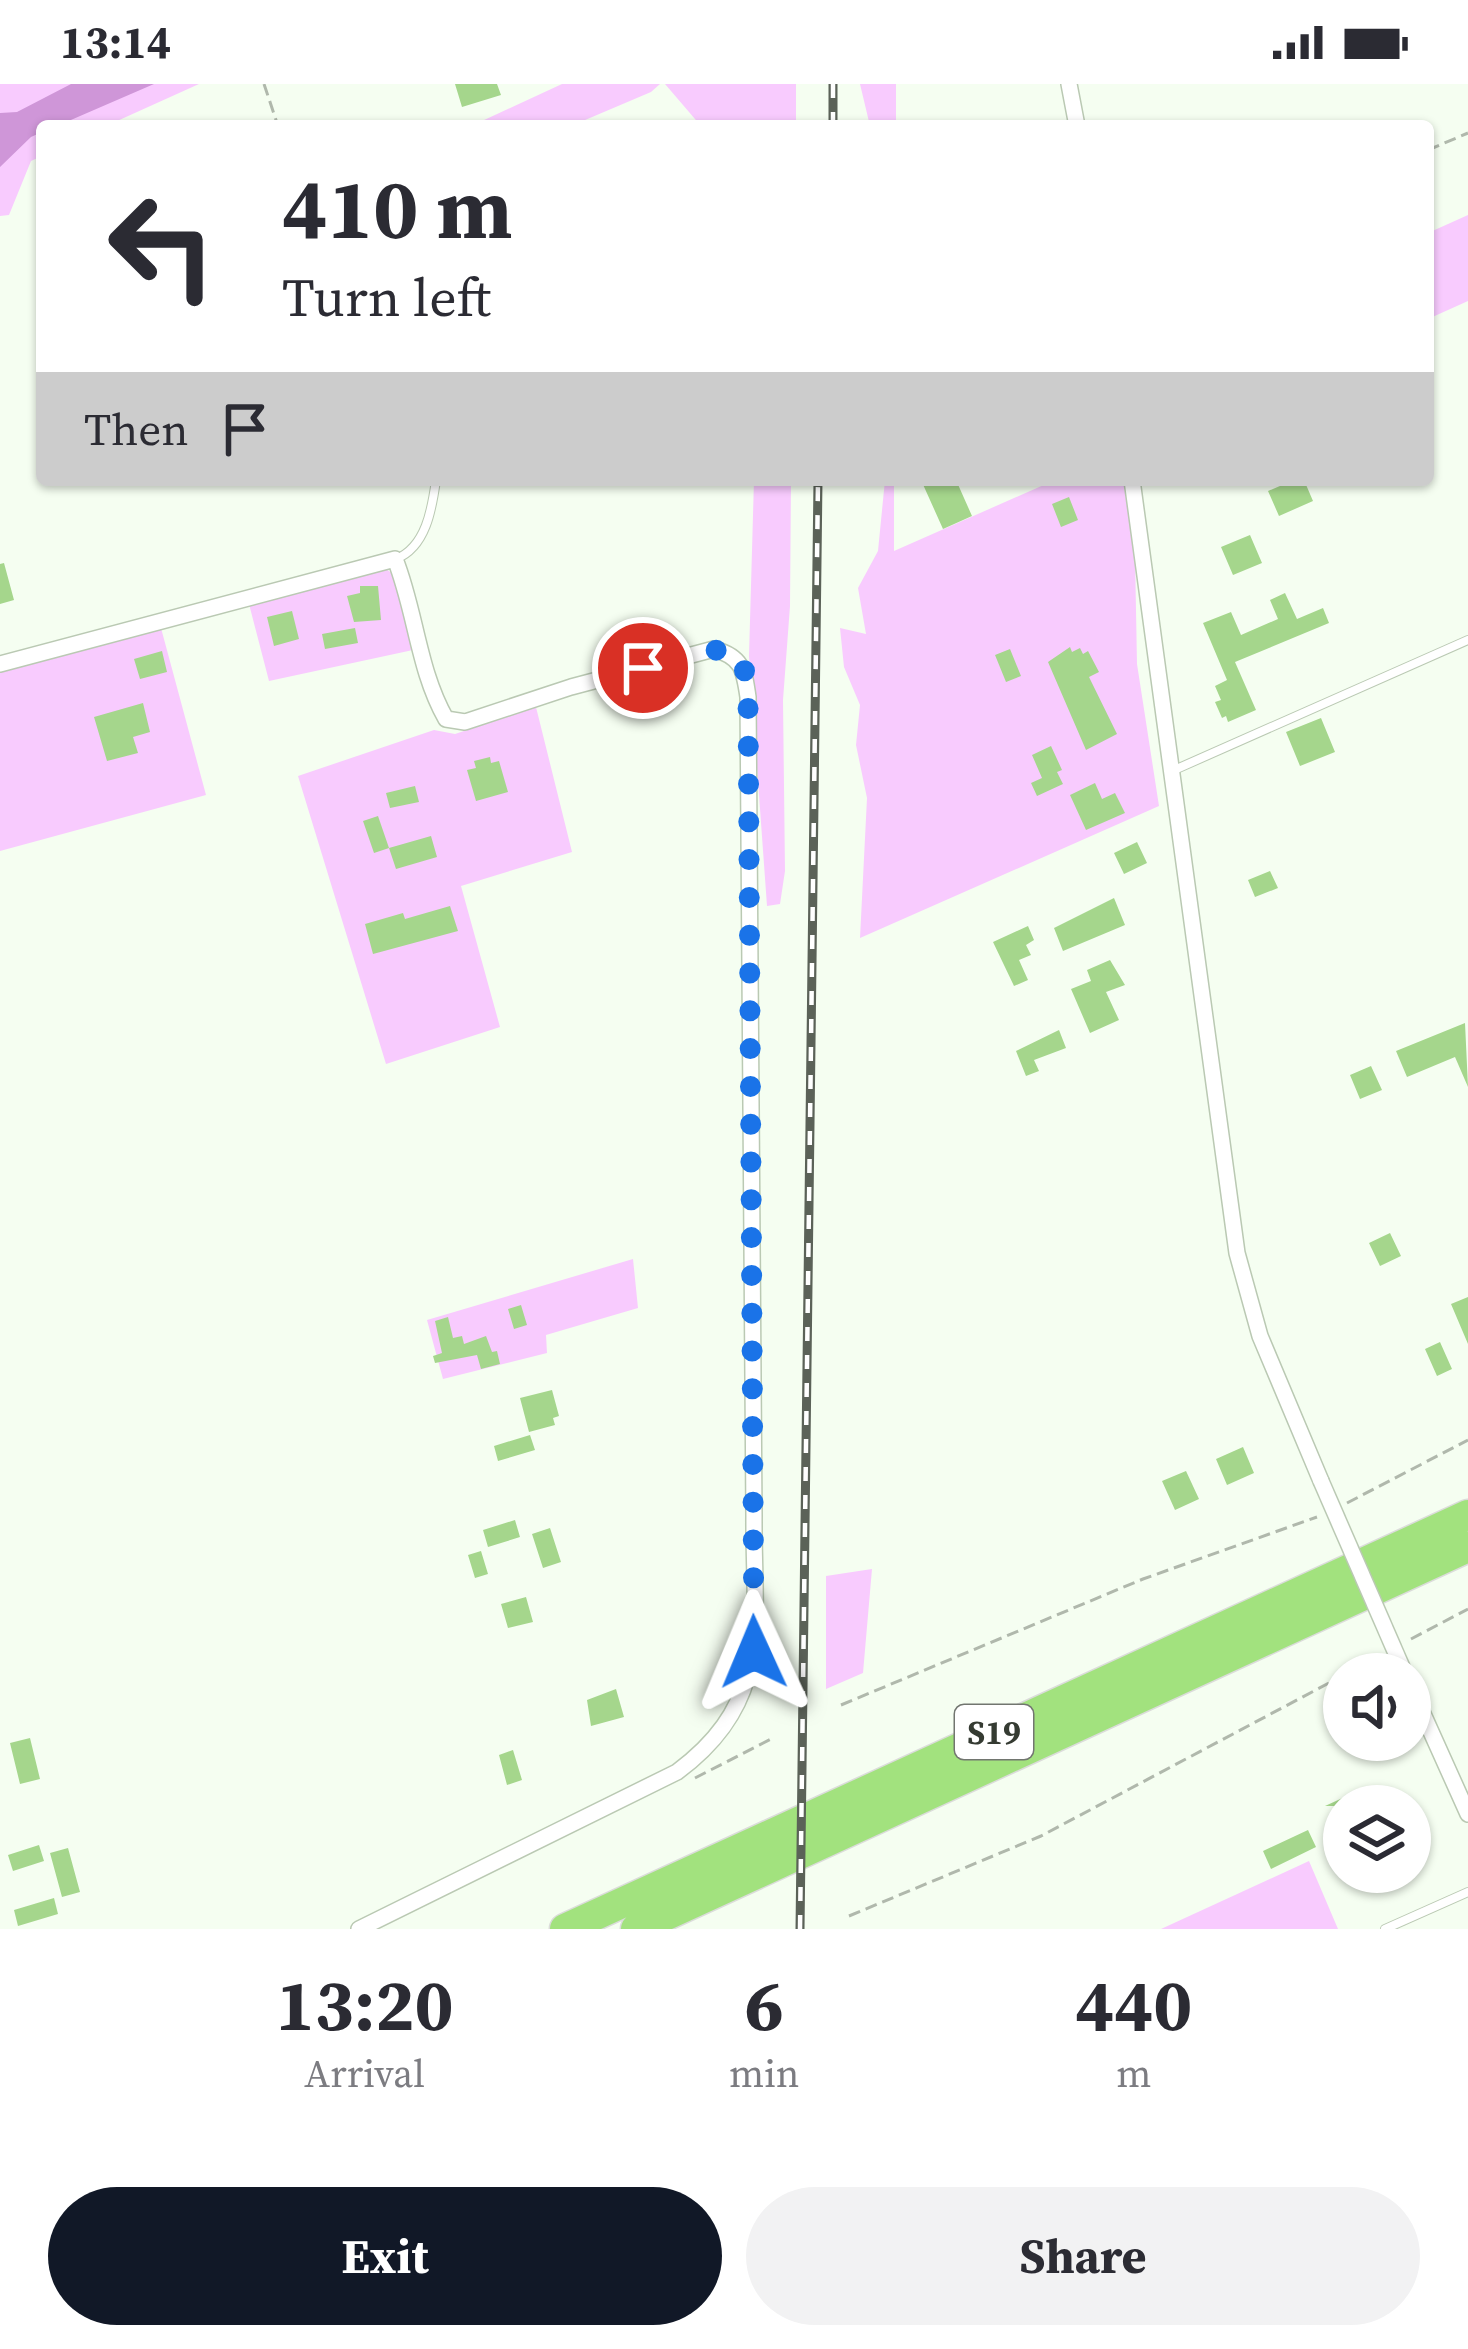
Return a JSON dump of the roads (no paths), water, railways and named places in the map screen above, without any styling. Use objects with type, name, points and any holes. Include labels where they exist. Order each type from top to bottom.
[{"type":"highway","name":"S19","points":[[565,1929],[1468,1514]]},
{"type":"highway","name":"S19","points":[[636,1929],[1468,1547]]},
{"type":"highway","points":[[1373,1591],[1468,1562]]},
{"type":"street","points":[[1069,84],[1075,120]]},
{"type":"street","points":[[1133,486],[1219,1139],[1242,1276],[1266,1353],[1396,1653]]},
{"type":"street","points":[[0,664],[395,559],[434,698],[446,719],[465,722],[713,649],[734,655],[744,668],[754,1652],[740,1703],[711,1747],[677,1772],[358,1929]]},
{"type":"street","points":[[1431,1731],[1468,1814]]},
{"type":"lane","points":[[395,559],[408,554],[418,540],[432,511],[435,486]]},
{"type":"lane","points":[[1171,772],[1468,640]]},
{"type":"lane","points":[[1385,1929],[1468,1892]]},
{"type":"railway","points":[[833,84],[833,120]]},
{"type":"railway","points":[[800,1929],[818,486]]}]
